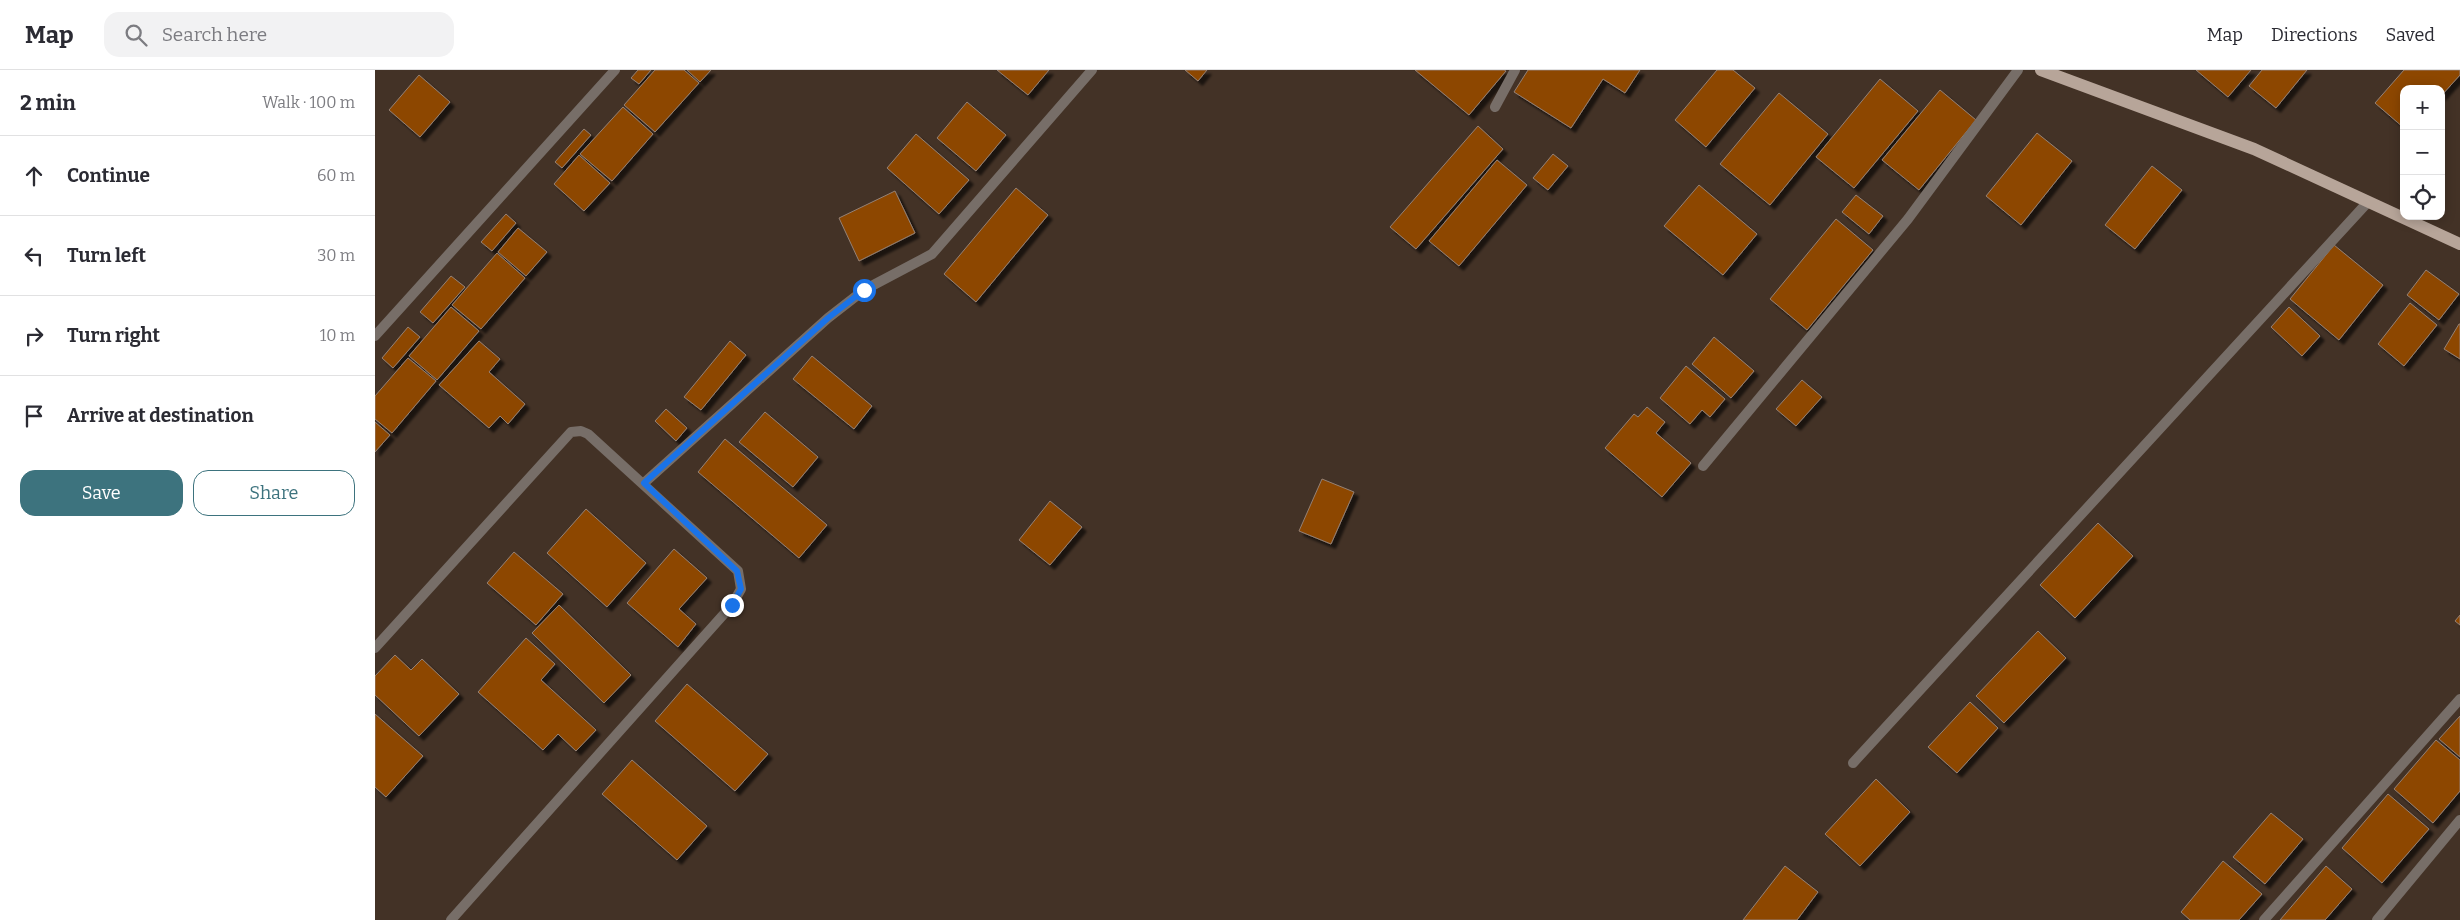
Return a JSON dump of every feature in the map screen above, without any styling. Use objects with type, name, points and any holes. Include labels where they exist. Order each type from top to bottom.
[{"type":"main road","points":[[2041,70],[2254,149],[2460,244]]},
{"type":"street","points":[[375,336],[615,70]]},
{"type":"street","points":[[644,483],[828,318],[864,290],[932,254],[1091,70]]},
{"type":"street","points":[[1495,107],[1515,70]]},
{"type":"street","points":[[1703,466],[1908,219],[2018,70]]},
{"type":"street","points":[[1853,763],[2367,202]]},
{"type":"street","points":[[375,648],[571,432],[581,431],[588,434],[644,483],[737,571],[741,589],[732,605],[451,920]]},
{"type":"street","points":[[2264,920],[2460,699]]},
{"type":"street","points":[[2377,920],[2460,820]]},
{"type":"building","points":[[638,70],[651,70],[639,84],[631,78]]},
{"type":"building","points":[[655,70],[684,70],[699,83],[655,132],[624,105]]},
{"type":"building","points":[[687,70],[711,70],[700,82]]},
{"type":"building","points":[[997,70],[1049,70],[1028,95]]},
{"type":"building","points":[[1185,70],[1207,70],[1198,81]]},
{"type":"building","points":[[1415,70],[1504,70],[1506,71],[1469,115]]},
{"type":"building","points":[[1528,70],[1640,70],[1625,93],[1603,79],[1571,128],[1514,92]]},
{"type":"building","points":[[1717,70],[1733,70],[1755,88],[1706,147],[1675,120]]},
{"type":"building","points":[[2196,70],[2251,70],[2228,97]]},
{"type":"building","points":[[2262,70],[2307,70],[2276,108],[2249,86]]},
{"type":"building","points":[[2404,70],[2460,70],[2460,75],[2445,92],[2445,85],[2400,85],[2400,125],[2375,103]]},
{"type":"building","points":[[419,75],[450,102],[420,137],[389,110]]},
{"type":"building","points":[[1880,79],[1918,111],[1854,188],[1816,157]]},
{"type":"building","points":[[1940,90],[1976,120],[1919,190],[1882,160]]},
{"type":"building","points":[[1779,93],[1828,134],[1770,205],[1720,164]]},
{"type":"building","points":[[967,102],[1006,135],[976,171],[937,138]]},
{"type":"building","points":[[623,107],[653,134],[612,181],[580,154]]},
{"type":"building","points":[[1478,126],[1503,149],[1416,249],[1390,227]]},
{"type":"building","points":[[584,129],[591,135],[562,168],[555,162]]},
{"type":"building","points":[[2037,133],[2072,161],[2021,225],[1986,196]]},
{"type":"building","points":[[916,134],[969,180],[939,214],[887,168]]},
{"type":"building","points":[[1553,154],[1568,166],[1548,190],[1533,178]]},
{"type":"building","points":[[579,155],[610,183],[584,211],[554,184]]},
{"type":"building","points":[[1497,160],[1527,185],[1459,266],[1429,241]]},
{"type":"building","points":[[2152,166],[2182,190],[2135,249],[2105,225]]},
{"type":"building","points":[[1699,185],[1757,234],[1723,275],[1664,226]]},
{"type":"building","points":[[1016,188],[1048,215],[976,302],[944,274]]},
{"type":"building","points":[[895,191],[915,233],[859,261],[839,218]]},
{"type":"building","points":[[1856,195],[1883,216],[1869,234],[1842,212]]},
{"type":"building","points":[[506,214],[516,223],[492,251],[481,242]]},
{"type":"building","points":[[1836,219],[1873,250],[1807,330],[1770,299]]},
{"type":"building","points":[[518,228],[547,252],[526,276],[498,252]]},
{"type":"building","points":[[2334,245],[2383,285],[2339,340],[2290,299]]},
{"type":"building","points":[[497,253],[525,278],[481,329],[452,305]]},
{"type":"building","points":[[2426,270],[2459,294],[2439,320],[2407,295]]},
{"type":"building","points":[[451,276],[465,287],[433,323],[420,312]]},
{"type":"building","points":[[2410,303],[2437,325],[2404,366],[2378,344]]},
{"type":"building","points":[[451,307],[479,331],[437,380],[409,356]]},
{"type":"building","points":[[2289,307],[2320,336],[2302,356],[2271,327]]},
{"type":"building","points":[[2460,324],[2460,359],[2444,349]]},
{"type":"building","points":[[408,327],[420,337],[393,368],[382,358]]},
{"type":"building","points":[[1714,337],[1754,371],[1731,398],[1692,364]]},
{"type":"building","points":[[479,341],[500,359],[489,372],[525,404],[508,424],[500,416],[489,428],[439,385]]},
{"type":"building","points":[[730,341],[746,355],[701,410],[684,397]]},
{"type":"building","points":[[812,356],[872,406],[854,429],[793,379]]},
{"type":"building","points":[[408,358],[436,381],[392,433],[375,419],[375,396]]},
{"type":"building","points":[[1686,366],[1725,399],[1710,417],[1702,410],[1690,424],[1660,398]]},
{"type":"building","points":[[1802,380],[1822,397],[1796,426],[1776,409]]},
{"type":"building","points":[[1647,407],[1665,422],[1656,433],[1691,463],[1662,497],[1605,448],[1634,414],[1638,417]]},
{"type":"building","points":[[666,409],[687,428],[676,441],[655,421]]},
{"type":"building","points":[[765,412],[818,457],[793,487],[739,442]]},
{"type":"building","points":[[375,422],[390,435],[375,452]]},
{"type":"building","points":[[725,439],[827,525],[799,558],[698,472]]},
{"type":"building","points":[[1322,479],[1354,492],[1331,544],[1299,531]]},
{"type":"building","points":[[1050,501],[1082,527],[1050,565],[1019,540]]},
{"type":"building","points":[[586,509],[646,563],[607,607],[547,553]]},
{"type":"building","points":[[2098,523],[2133,556],[2075,618],[2040,585]]},
{"type":"building","points":[[674,549],[707,578],[679,609],[696,624],[678,647],[627,603]]},
{"type":"building","points":[[514,552],[563,594],[536,625],[487,583]]},
{"type":"building","points":[[559,605],[631,675],[604,703],[532,633]]},
{"type":"building","points":[[2460,615],[2460,625],[2455,621]]},
{"type":"building","points":[[2038,631],[2066,658],[2004,723],[1976,696]]},
{"type":"building","points":[[526,638],[555,664],[541,680],[596,730],[576,751],[558,734],[543,750],[478,692]]},
{"type":"building","points":[[395,655],[411,670],[422,659],[459,694],[419,736],[375,695],[375,676]]},
{"type":"building","points":[[687,684],[768,754],[735,791],[655,721]]},
{"type":"building","points":[[1970,702],[1998,728],[1957,773],[1928,747]]},
{"type":"building","points":[[375,714],[423,756],[386,797],[375,787]]},
{"type":"building","points":[[2460,716],[2460,757],[2439,739]]},
{"type":"building","points":[[2436,740],[2460,760],[2460,791],[2433,823],[2394,789]]},
{"type":"building","points":[[632,760],[707,826],[677,860],[602,794]]},
{"type":"building","points":[[1876,779],[1910,812],[1860,866],[1825,834]]},
{"type":"building","points":[[2388,794],[2429,829],[2382,883],[2342,848]]},
{"type":"building","points":[[2271,813],[2303,839],[2265,884],[2233,857]]},
{"type":"building","points":[[2223,861],[2262,894],[2239,920],[2190,920],[2181,912]]},
{"type":"building","points":[[1785,866],[1818,892],[1797,920],[1743,920]]},
{"type":"building","points":[[2326,866],[2352,889],[2325,920],[2280,920]]},
{"type":"route","points":[[732,605],[741,589],[737,571],[644,483],[828,318],[864,290]]}]
